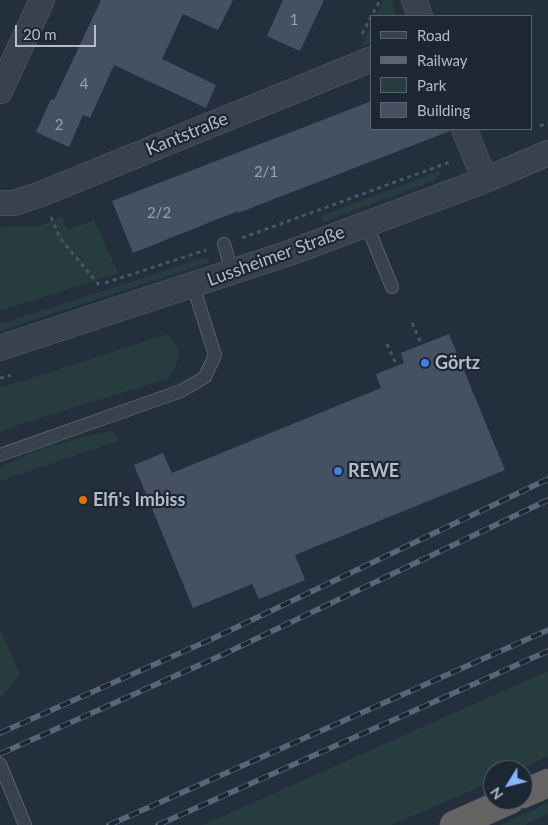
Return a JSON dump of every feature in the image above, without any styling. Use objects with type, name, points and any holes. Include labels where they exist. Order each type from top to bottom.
[{"type":"highway","points":[[533,790],[548,783]]},
{"type":"highway","points":[[454,825],[488,810]]},
{"type":"street","points":[[0,92],[42,0]]},
{"type":"street","points":[[414,0],[420,15]]},
{"type":"street","name":"Kantstraße","points":[[0,203],[14,203],[41,194],[370,60]]},
{"type":"street","points":[[464,130],[485,180]]},
{"type":"street","name":"Lussheimer Straße","points":[[0,348],[289,253],[485,180],[548,152]]},
{"type":"lane","points":[[366,223],[392,287]]},
{"type":"lane","points":[[224,244],[232,272]]},
{"type":"lane","points":[[0,455],[181,392],[205,377],[215,355],[193,286]]},
{"type":"lane","points":[[0,764],[25,825]]},
{"type":"path","points":[[41,194],[60,238],[99,285]]},
{"type":"path","points":[[412,323],[422,345]]},
{"type":"path","points":[[388,344],[397,366]]},
{"type":"green space","points":[[383,0],[392,0],[396,15],[376,15]]},
{"type":"green space","points":[[370,28],[370,44],[361,47]]},
{"type":"green space","points":[[444,169],[434,181],[324,222],[321,216]]},
{"type":"green space","points":[[62,216],[67,230],[94,220],[118,273],[0,311],[0,227],[40,226]]},
{"type":"green space","points":[[207,257],[209,263],[0,331],[0,324]]},
{"type":"green space","points":[[168,334],[178,350],[178,360],[170,378],[17,425],[0,432],[0,388]]},
{"type":"green space","points":[[112,431],[119,441],[0,481],[0,468],[27,454],[68,441]]},
{"type":"green space","points":[[0,629],[20,675],[0,698]]},
{"type":"green space","points":[[548,671],[548,756],[533,763],[533,760],[483,760],[483,786],[480,787],[391,825],[203,825]]},
{"type":"green space","points":[[548,803],[548,814],[525,825],[500,825],[533,810]]},
{"type":"building","points":[[101,0],[233,0],[218,30],[183,14],[162,59],[216,85],[206,108],[114,65],[90,118],[83,115],[69,147],[36,132],[51,99],[54,100]]},
{"type":"building","points":[[283,0],[324,0],[300,51],[267,36]]},
{"type":"building","points":[[370,102],[370,130],[450,130],[133,253],[112,201]]},
{"type":"building","name":"REWE","points":[[449,334],[505,470],[295,555],[305,580],[259,599],[252,584],[193,608],[134,465],[163,453],[172,473],[381,388],[376,374],[404,363],[401,353]]},
{"type":"railway","points":[[0,733],[214,638],[548,479]]},
{"type":"railway","points":[[0,754],[222,655],[548,500]]},
{"type":"railway","points":[[109,825],[548,630]]},
{"type":"railway","points":[[158,825],[548,651]]},
{"type":"place","name":"Görtz","points":[[425,363]]},
{"type":"place","name":"REWE","points":[[338,471]]},
{"type":"place","name":"Elfi's Imbiss","points":[[83,500]]}]
